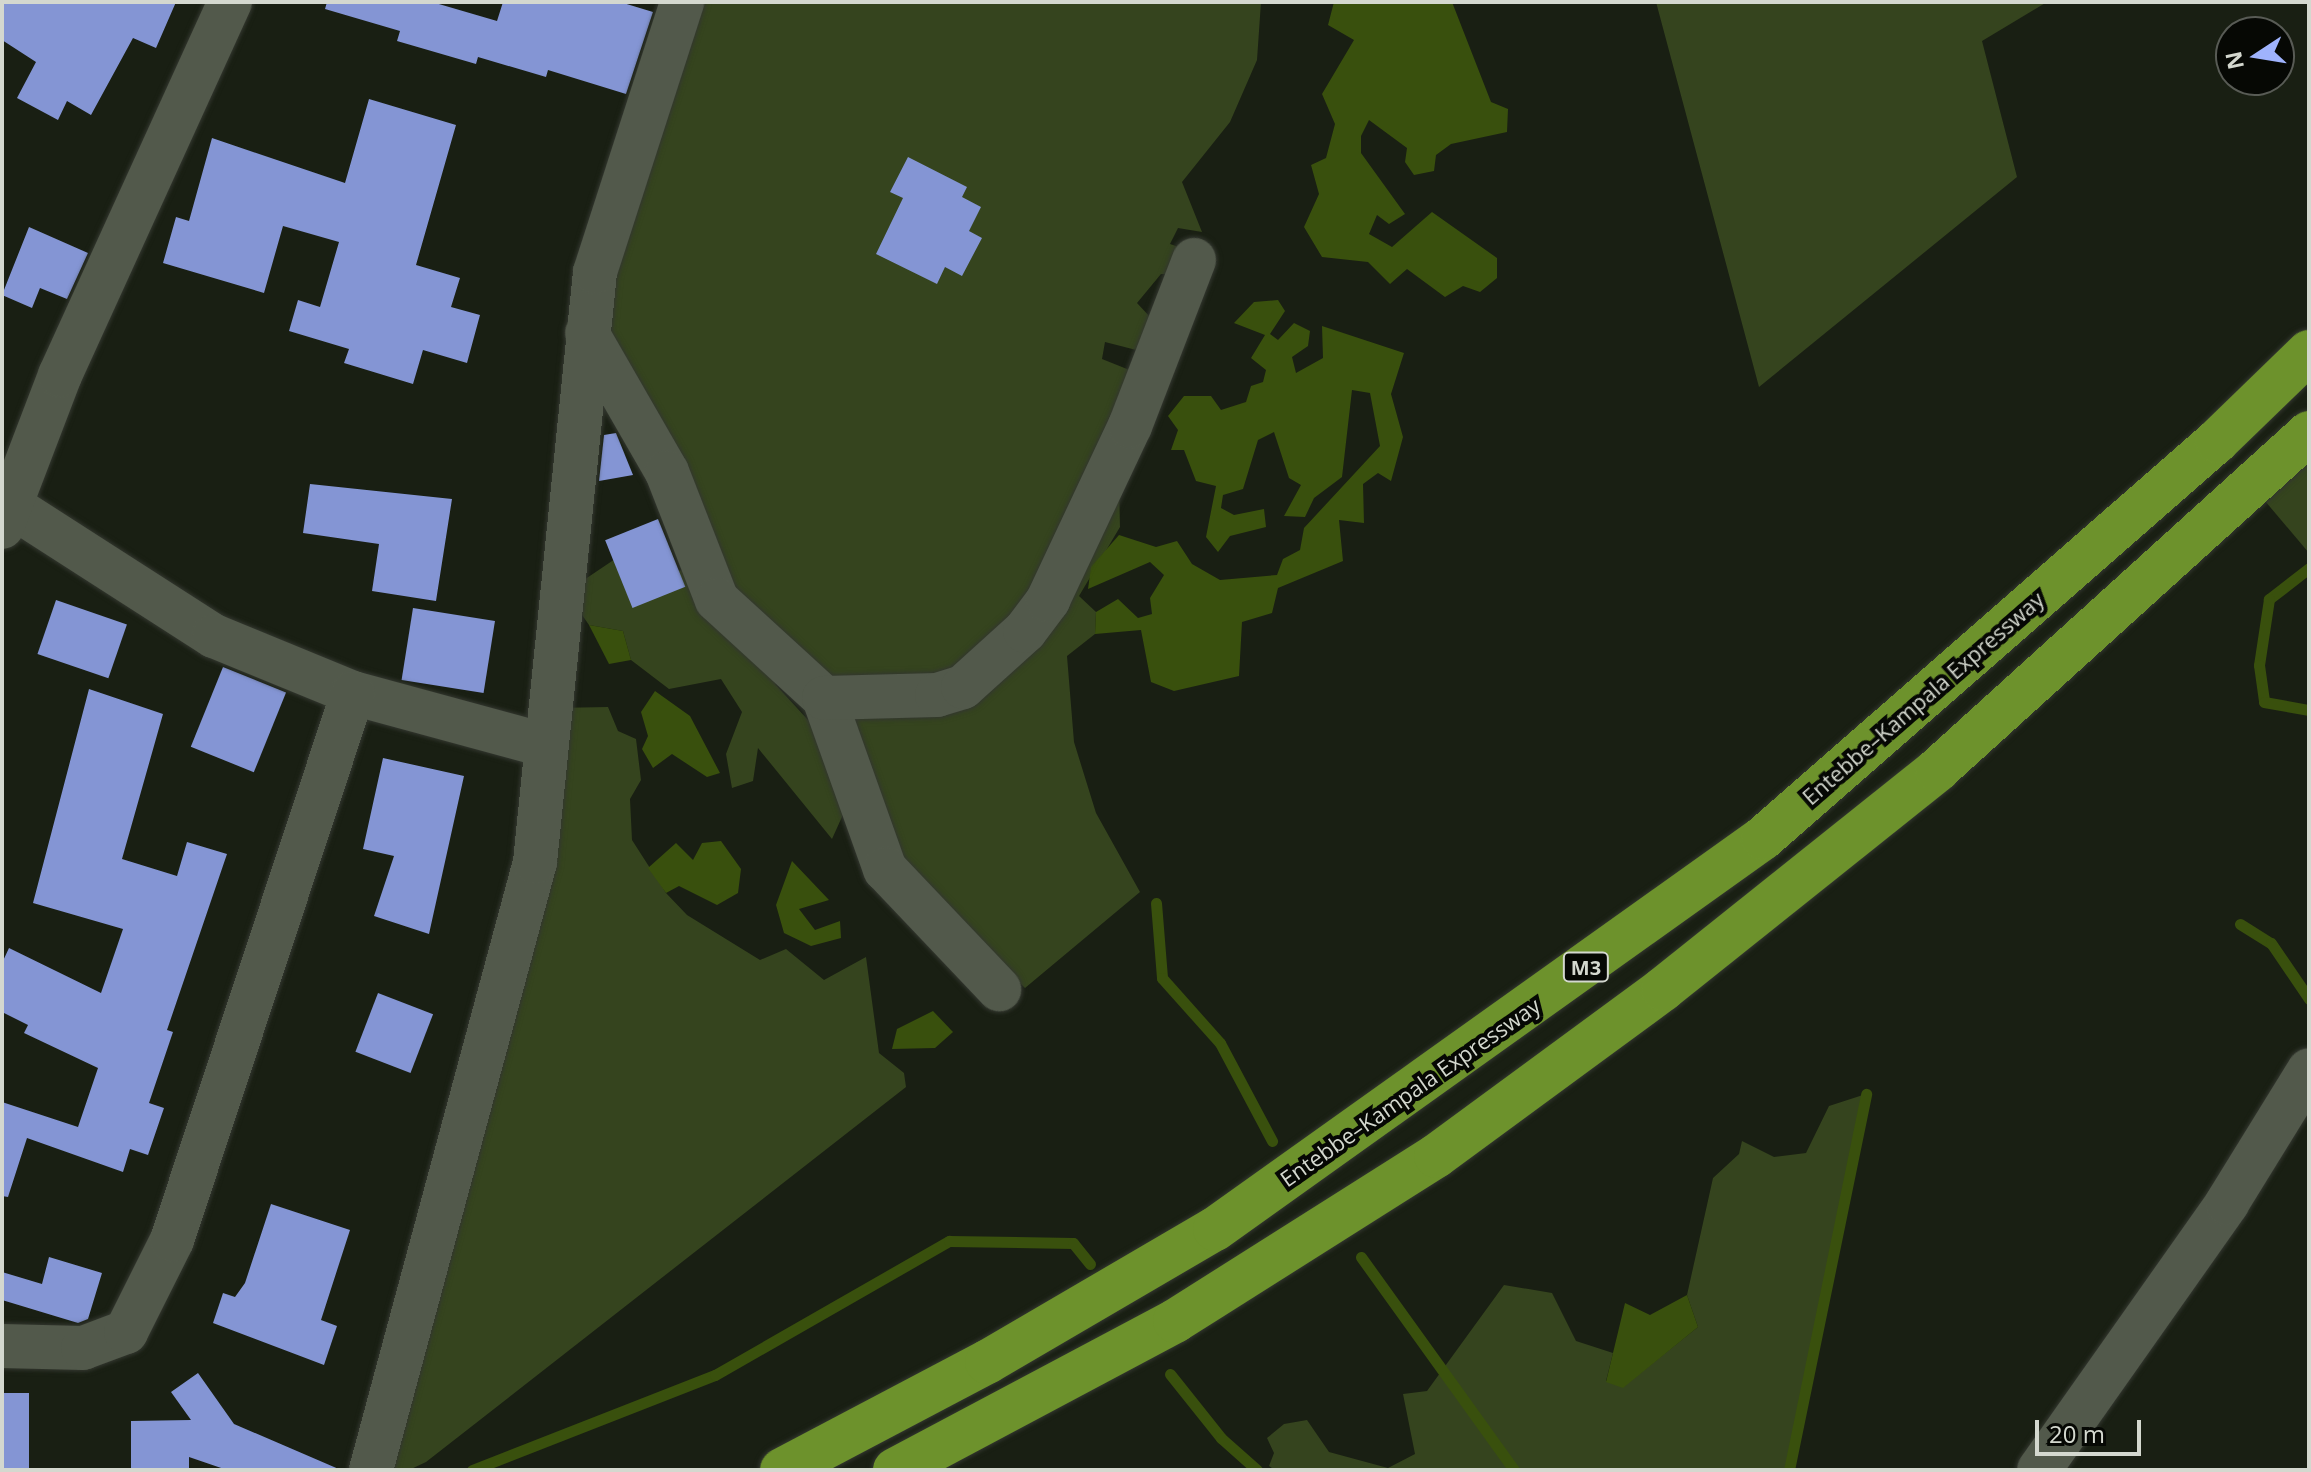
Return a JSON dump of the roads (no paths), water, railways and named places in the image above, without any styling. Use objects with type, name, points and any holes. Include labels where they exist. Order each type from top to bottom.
[{"type":"highway","name":"Entebbe–Kampala Expressway","points":[[782,1470],[987,1362],[1215,1229],[1763,838],[2217,441],[2309,352]]},
{"type":"highway","points":[[895,1470],[1175,1321],[1462,1137],[1663,989],[1937,770],[2309,433]]},
{"type":"street","points":[[230,2],[4,510],[214,636],[353,693],[544,745]]},
{"type":"street","points":[[371,1470],[535,862],[544,745],[595,272],[682,2]]},
{"type":"street","points":[[824,698],[937,695],[963,687],[1025,631],[1048,600],[1130,426],[1194,260]]},
{"type":"street","points":[[587,333],[667,472],[717,600],[824,698],[885,869],[999,989]]},
{"type":"street","points":[[2,1346],[83,1348],[126,1332],[172,1240],[353,693]]},
{"type":"street","points":[[2039,1470],[2227,1203],[2309,1070]]},
{"type":"waterway","points":[[2309,568],[2269,599],[2259,665],[2264,702],[2309,710]]},
{"type":"waterway","points":[[1156,903],[1162,978],[1220,1043],[1272,1141]]},
{"type":"waterway","points":[[2240,924],[2271,943],[2309,999]]},
{"type":"waterway","points":[[1789,1470],[1866,1094]]},
{"type":"waterway","points":[[472,1470],[715,1375],[949,1241],[1073,1243],[1090,1264]]},
{"type":"waterway","points":[[1361,1257],[1514,1470]]},
{"type":"waterway","points":[[1170,1374],[1221,1438],[1257,1470]]}]
